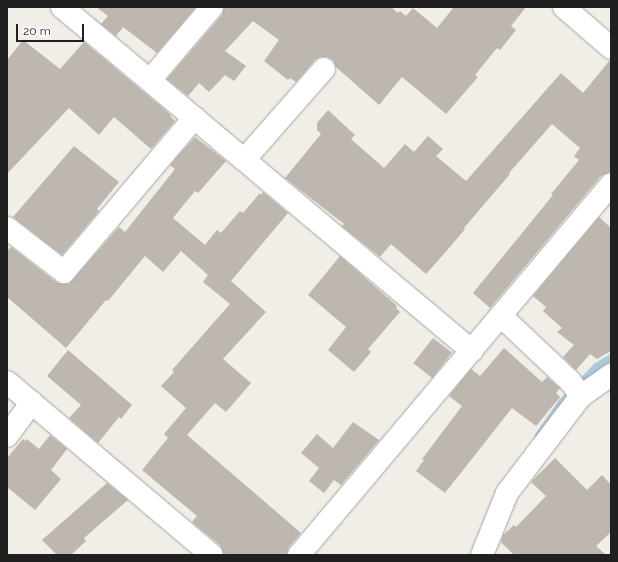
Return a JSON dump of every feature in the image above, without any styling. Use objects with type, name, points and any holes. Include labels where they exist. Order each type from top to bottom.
[{"type":"street","points":[[62,7],[472,351]]},
{"type":"street","points":[[564,7],[611,48]]},
{"type":"street","points":[[150,80],[209,8]]},
{"type":"street","points":[[244,160],[324,69]]},
{"type":"street","points":[[7,228],[64,272],[194,118]]},
{"type":"street","points":[[300,555],[611,184]]},
{"type":"street","points":[[501,316],[576,388]]},
{"type":"street","points":[[482,555],[507,493],[576,388],[611,375]]},
{"type":"street","points":[[7,382],[212,555]]},
{"type":"street","points":[[7,436],[32,402]]},
{"type":"building","points":[[96,7],[196,7],[157,53],[123,27],[116,36],[101,24],[108,16]]},
{"type":"building","points":[[224,7],[391,7],[398,13],[400,11],[406,16],[413,8],[437,28],[454,7],[526,7],[511,26],[516,30],[500,50],[497,48],[475,75],[478,77],[446,114],[402,77],[379,105],[336,67],[333,60],[327,57],[320,57],[315,60],[296,82],[290,78],[288,80],[264,61],[279,40],[253,21],[225,51],[246,66],[234,81],[225,75],[209,92],[199,83],[188,96],[167,79],[222,15]]},
{"type":"building","points":[[23,40],[60,69],[84,42],[171,115],[170,116],[175,121],[151,149],[114,117],[99,135],[69,108],[7,174],[7,60]]},
{"type":"building","points":[[610,60],[611,172],[601,176],[490,308],[473,293],[553,195],[551,194],[579,160],[574,156],[580,148],[552,124],[509,173],[510,174],[464,228],[465,229],[426,274],[391,244],[380,257],[342,226],[344,224],[285,178],[321,134],[317,130],[317,123],[328,110],[355,135],[351,139],[384,168],[405,144],[414,152],[428,136],[443,149],[436,156],[466,181],[561,73],[583,93]]},
{"type":"building","points":[[195,137],[226,161],[198,193],[195,191],[173,218],[205,245],[217,230],[221,233],[240,211],[243,213],[260,193],[261,195],[263,192],[288,213],[231,281],[266,312],[223,359],[251,383],[226,412],[215,403],[187,435],[301,533],[289,547],[286,555],[224,555],[220,545],[192,522],[197,516],[142,470],[168,438],[164,434],[186,408],[161,386],[174,372],[172,370],[230,304],[203,282],[208,275],[181,251],[163,272],[145,256],[108,301],[106,300],[66,348],[7,297],[7,251],[11,247],[56,282],[69,284],[119,227],[125,232],[175,169],[170,165]]},
{"type":"building","points":[[74,146],[119,182],[97,209],[99,211],[62,255],[13,217]]},
{"type":"building","points":[[599,217],[611,228],[611,351],[597,359],[590,354],[576,370],[563,357],[574,345],[557,332],[562,328],[543,311],[546,307],[533,296]]},
{"type":"building","points":[[340,256],[397,306],[396,308],[400,312],[368,349],[371,352],[354,372],[328,350],[346,327],[308,295]]},
{"type":"building","points":[[433,338],[452,353],[432,378],[413,363]]},
{"type":"building","points":[[504,348],[542,382],[547,377],[560,388],[556,393],[560,397],[536,426],[512,408],[445,493],[416,471],[424,460],[422,459],[462,406],[449,396],[471,369],[480,376]]},
{"type":"building","points":[[68,350],[132,405],[121,419],[119,417],[98,443],[69,418],[81,405],[47,376]]},
{"type":"building","points":[[353,422],[379,440],[341,485],[334,480],[324,493],[309,481],[319,468],[301,453],[317,434],[333,448]]},
{"type":"building","points":[[50,435],[67,449],[51,470],[61,479],[35,510],[7,487],[7,458],[23,439],[25,441],[27,439],[39,449]]},
{"type":"building","points":[[555,458],[587,490],[602,475],[611,485],[611,532],[596,546],[606,555],[514,555],[501,542],[503,535],[514,525],[516,527],[546,496],[531,482]]},
{"type":"building","points":[[107,483],[128,500],[84,538],[86,541],[71,555],[57,555],[42,540]]},
{"type":"waterway","points":[[538,435],[561,402],[596,366],[611,357]]}]
